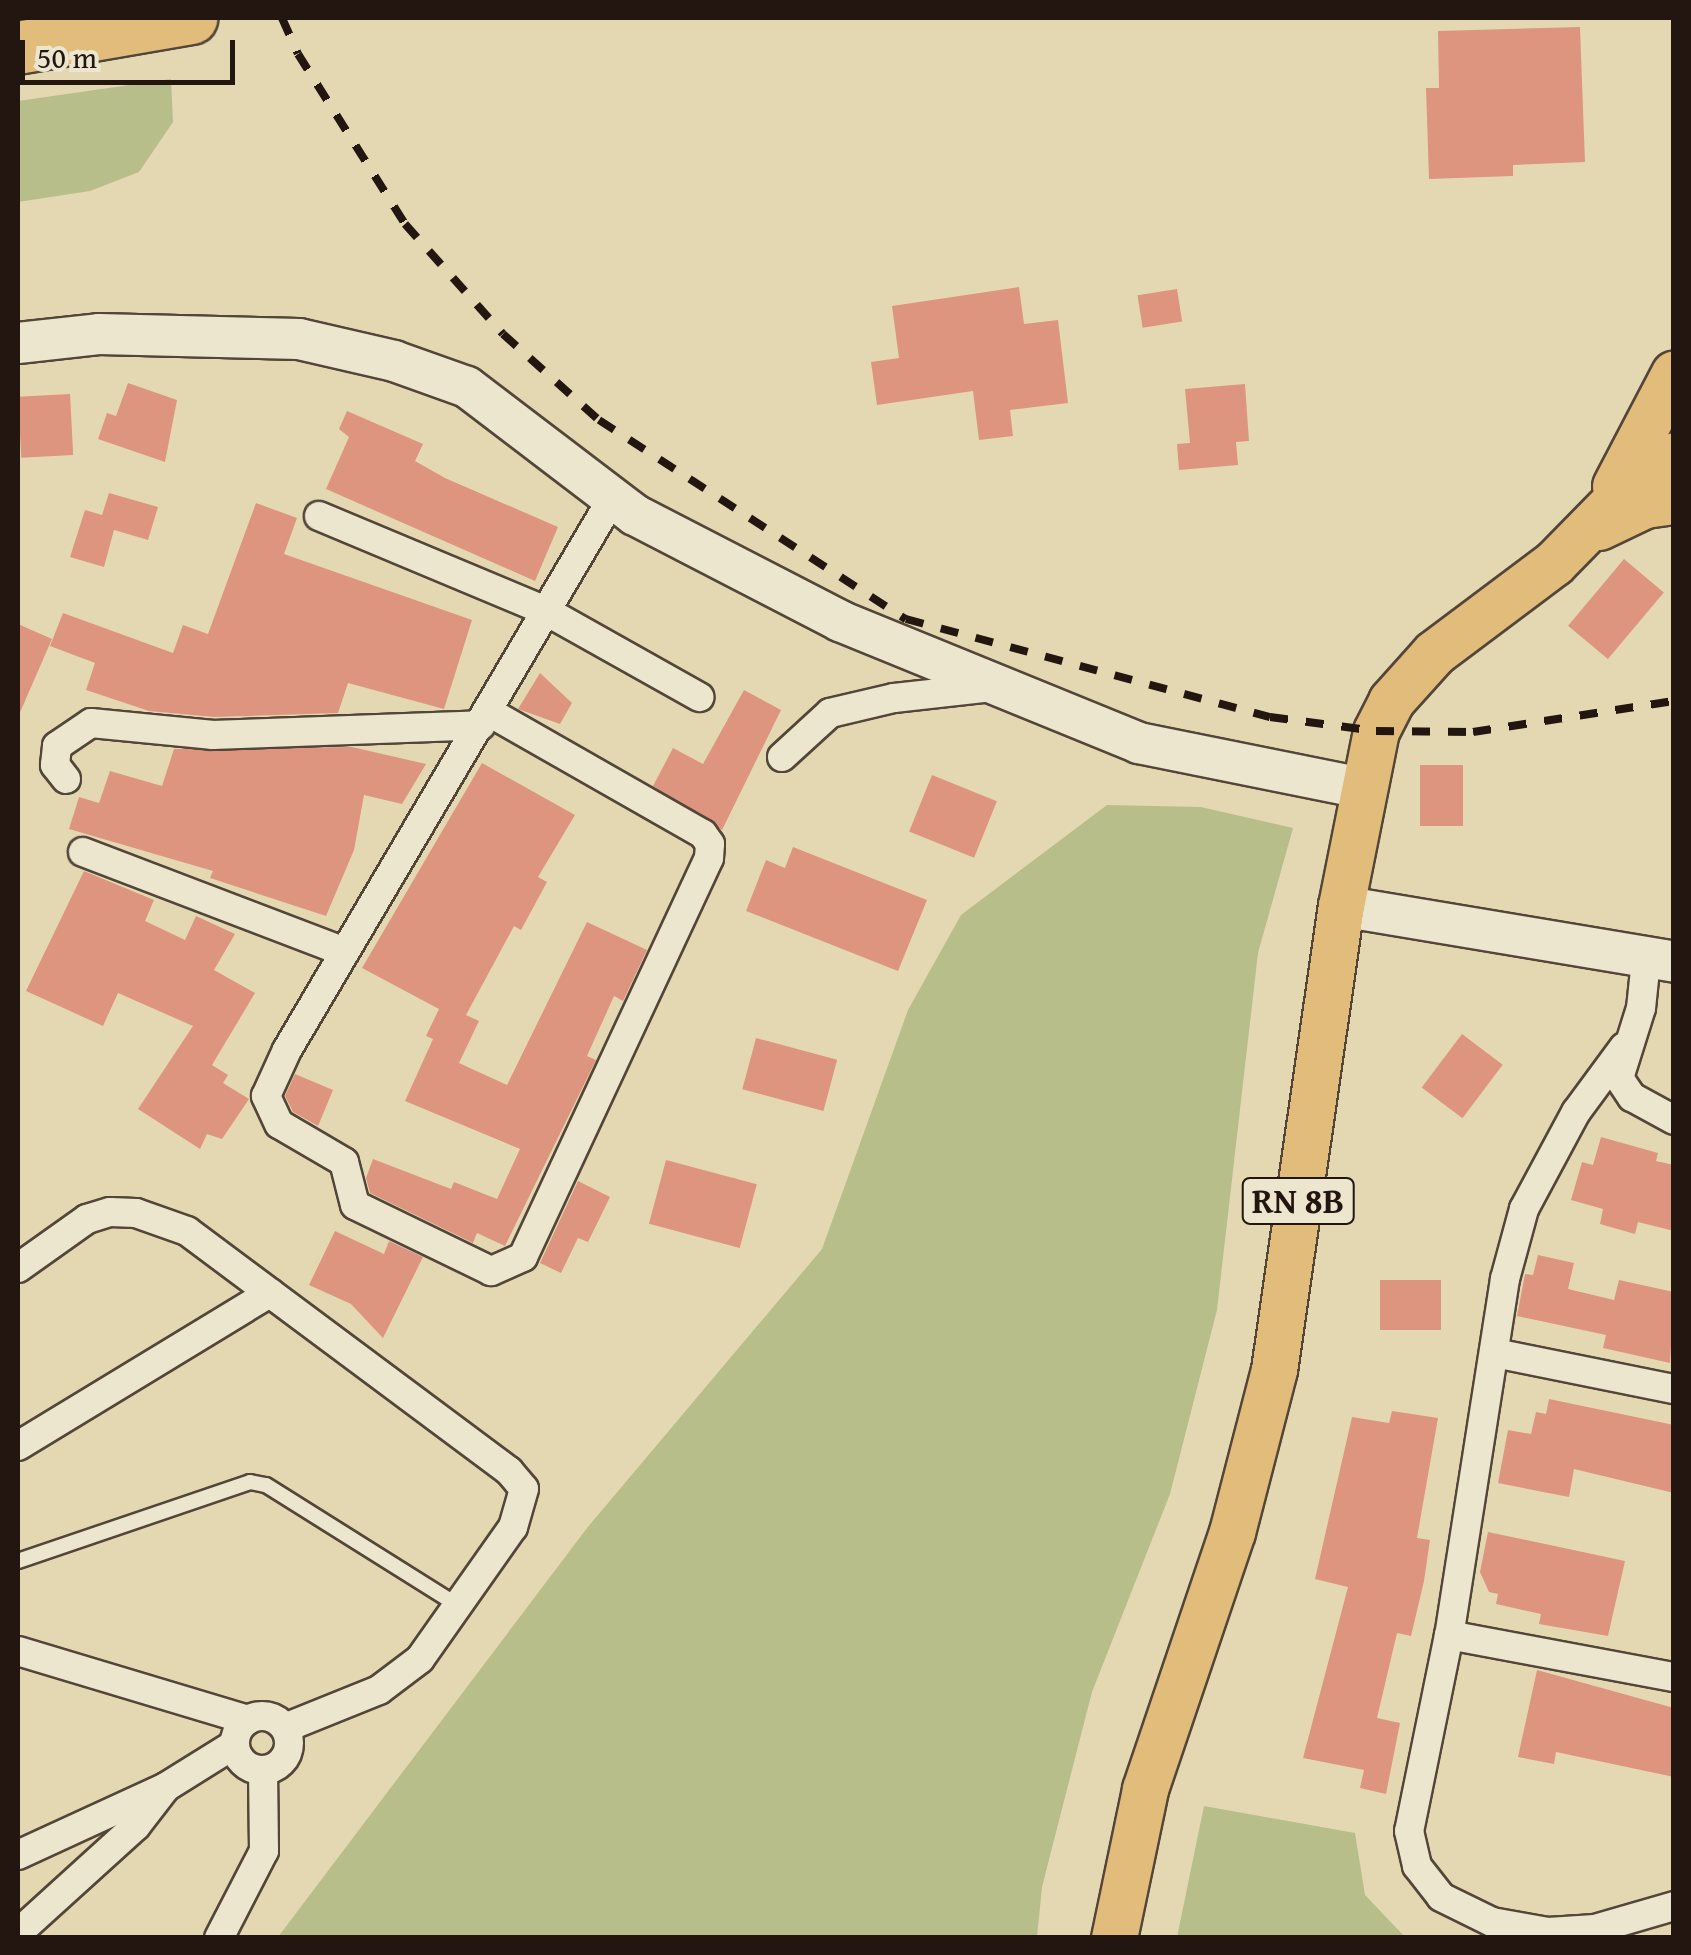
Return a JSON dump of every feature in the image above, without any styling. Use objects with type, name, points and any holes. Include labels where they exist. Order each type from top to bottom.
[{"type":"highway","points":[[38,46],[192,18]]},
{"type":"main road","points":[[18,343],[99,334],[299,339],[394,362],[467,387],[612,498],[840,622],[1139,743],[1362,788]]},
{"type":"main road","points":[[1579,537],[1642,473],[1672,457],[1667,387]]},
{"type":"main road","points":[[1579,537],[1667,387]]},
{"type":"main road","points":[[1579,537],[1645,505],[1674,501]]},
{"type":"main road","name":"RN 8B","points":[[1114,1938],[1144,1789],[1232,1532],[1274,1370],[1341,906],[1376,731],[1412,674],[1579,537]]},
{"type":"main road","points":[[1341,906],[1660,961]]},
{"type":"street","points":[[66,779],[55,765],[57,746],[91,722],[214,735],[485,718],[703,834],[710,844],[710,858],[523,1257],[507,1270],[491,1272],[355,1206],[344,1162],[267,1111],[266,1096],[286,1050],[485,718],[612,498]]},
{"type":"street","points":[[319,516],[546,611],[699,696]]},
{"type":"street","points":[[782,758],[830,713],[894,698],[994,687]]},
{"type":"street","points":[[83,852],[345,952]]},
{"type":"street","points":[[1660,961],[1624,1047],[1576,1112],[1524,1210],[1505,1279],[1449,1635],[1409,1819],[1417,1866],[1440,1897],[1492,1922],[1548,1932],[1595,1929],[1674,1906]]},
{"type":"street","points":[[1624,1047],[1619,1078],[1632,1097],[1674,1120]]},
{"type":"street","points":[[18,1268],[87,1219],[136,1213],[187,1231],[509,1471],[524,1490],[513,1527],[402,1677],[285,1728]]},
{"type":"street","points":[[18,1446],[270,1293]]},
{"type":"street","points":[[1494,1353],[1674,1389]]},
{"type":"street","points":[[1449,1635],[1674,1677]]},
{"type":"street","points":[[18,1651],[241,1732]]},
{"type":"street","points":[[18,1855],[166,1786],[241,1732],[275,1719],[285,1728],[286,1756],[263,1770]]},
{"type":"street","points":[[241,1732],[238,1758],[263,1770]]},
{"type":"street","points":[[220,1938],[264,1852],[263,1770]]},
{"type":"street","points":[[18,1933],[136,1826],[166,1786]]},
{"type":"lane","points":[[18,1560],[250,1482],[266,1485],[457,1605]]},
{"type":"green space","points":[[171,79],[173,122],[139,172],[90,191],[18,202],[18,101]]},
{"type":"green space","points":[[1107,805],[1201,807],[1293,828],[1258,953],[1217,1310],[1170,1494],[1092,1692],[1042,1887],[1037,1937],[278,1937],[587,1528],[822,1249],[908,1010],[961,915]]},
{"type":"green space","points":[[1204,1806],[1355,1833],[1365,1895],[1405,1937],[1177,1937]]},
{"type":"building","points":[[1580,27],[1585,162],[1513,165],[1513,176],[1429,179],[1426,88],[1439,88],[1438,31]]},
{"type":"building","points":[[1019,287],[1024,324],[1058,320],[1068,403],[1010,410],[1013,436],[979,440],[973,391],[877,405],[871,362],[899,358],[892,306]]},
{"type":"building","points":[[1177,289],[1182,322],[1143,328],[1137,295]]},
{"type":"building","points":[[128,383],[177,400],[165,462],[98,439],[107,413],[116,416]]},
{"type":"building","points":[[1245,384],[1249,441],[1236,442],[1238,465],[1179,470],[1177,444],[1190,443],[1185,389]]},
{"type":"building","points":[[70,394],[73,455],[21,458],[18,397]]},
{"type":"building","points":[[347,411],[423,444],[415,461],[445,478],[558,527],[535,581],[326,489],[349,437],[339,429]]},
{"type":"building","points":[[109,493],[158,507],[148,540],[114,530],[104,567],[70,557],[85,510],[102,515]]},
{"type":"building","points":[[256,503],[297,518],[284,554],[472,620],[444,709],[348,683],[338,713],[214,717],[149,711],[86,690],[95,663],[50,646],[63,613],[173,653],[183,625],[208,634]]},
{"type":"building","points":[[1624,559],[1664,592],[1608,659],[1568,626]]},
{"type":"building","points":[[18,624],[52,639],[18,717]]},
{"type":"building","points":[[540,673],[572,703],[560,724],[518,709]]},
{"type":"building","points":[[744,690],[781,710],[722,830],[653,786],[673,748],[703,764]]},
{"type":"building","points":[[352,747],[426,764],[402,804],[364,795],[354,850],[326,916],[210,878],[213,871],[69,829],[79,797],[99,803],[110,771],[162,786],[174,749]]},
{"type":"building","points":[[482,763],[575,815],[538,877],[547,882],[521,930],[514,926],[466,1015],[479,1021],[459,1063],[507,1085],[587,922],[647,950],[623,1001],[614,996],[587,1056],[596,1060],[505,1246],[477,1233],[473,1243],[370,1193],[366,1178],[373,1159],[451,1189],[454,1182],[497,1199],[520,1149],[405,1101],[433,1039],[426,1036],[439,1009],[362,968]]},
{"type":"building","points":[[1420,765],[1463,765],[1463,826],[1420,826]]},
{"type":"building","points":[[932,775],[997,801],[974,858],[909,832]]},
{"type":"building","points":[[793,847],[927,900],[898,971],[746,911],[766,860],[785,868]]},
{"type":"building","points":[[84,871],[154,900],[145,921],[185,940],[196,916],[235,934],[214,970],[255,993],[212,1065],[228,1075],[223,1083],[249,1099],[222,1139],[207,1134],[200,1149],[138,1109],[193,1026],[118,993],[103,1026],[26,991]]},
{"type":"building","points":[[1462,1034],[1503,1065],[1462,1118],[1422,1088]]},
{"type":"building","points":[[756,1038],[837,1060],[823,1111],[742,1089]]},
{"type":"building","points":[[295,1074],[333,1090],[318,1126],[293,1112],[285,1096]]},
{"type":"building","points":[[1601,1137],[1658,1153],[1656,1161],[1674,1165],[1674,1231],[1638,1222],[1635,1234],[1600,1224],[1603,1209],[1571,1200],[1582,1162],[1593,1165]]},
{"type":"building","points":[[666,1160],[757,1184],[740,1248],[649,1224]]},
{"type":"building","points":[[578,1181],[610,1197],[588,1242],[578,1238],[561,1273],[540,1263]]},
{"type":"building","points":[[335,1231],[384,1254],[389,1241],[423,1257],[383,1338],[351,1304],[309,1285]]},
{"type":"building","points":[[1538,1255],[1574,1263],[1568,1289],[1614,1300],[1619,1280],[1674,1292],[1670,1363],[1603,1348],[1606,1335],[1517,1316],[1525,1274],[1533,1275]]},
{"type":"building","points":[[1380,1280],[1441,1280],[1441,1330],[1380,1330]]},
{"type":"building","points":[[1549,1399],[1674,1425],[1674,1493],[1574,1469],[1569,1497],[1498,1483],[1508,1430],[1531,1434],[1536,1412],[1546,1414]]},
{"type":"building","points":[[1392,1411],[1438,1418],[1417,1538],[1430,1540],[1424,1581],[1411,1636],[1397,1633],[1377,1718],[1400,1723],[1386,1794],[1360,1788],[1364,1770],[1303,1758],[1348,1587],[1315,1579],[1352,1417],[1389,1423]]},
{"type":"building","points":[[1488,1532],[1625,1561],[1608,1636],[1539,1624],[1541,1614],[1496,1604],[1498,1594],[1489,1592],[1480,1572]]},
{"type":"building","points":[[1537,1670],[1674,1708],[1674,1777],[1556,1752],[1554,1764],[1518,1757]]},
{"type":"railway","points":[[282,18],[298,54],[405,224],[503,334],[599,420],[906,619],[1270,717],[1376,731],[1473,732],[1674,701]]}]
